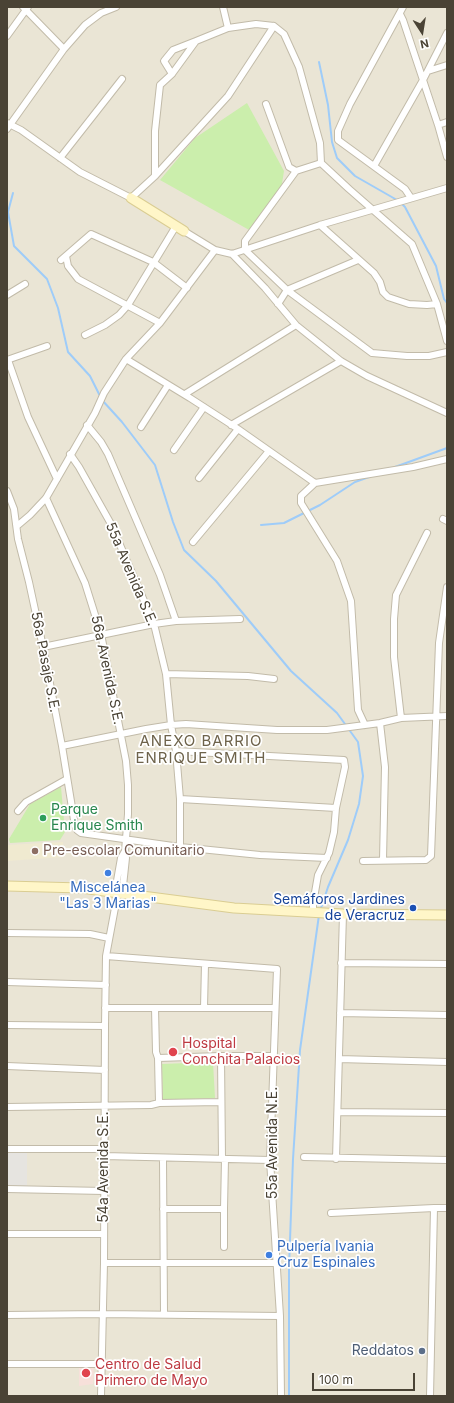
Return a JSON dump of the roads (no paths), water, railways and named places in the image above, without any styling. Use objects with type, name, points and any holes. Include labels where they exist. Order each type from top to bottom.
[{"type":"street","points":[[116,7],[101,13],[85,25],[64,49],[8,125],[21,130],[80,172],[132,198],[215,250],[232,254],[320,225],[447,188]]},
{"type":"street","points":[[223,7],[228,28]]},
{"type":"street","points":[[403,7],[350,104],[338,131],[338,140],[405,189],[411,198]]},
{"type":"street","points":[[7,36],[26,8],[64,49]]},
{"type":"street","points":[[400,14],[438,125],[447,157]]},
{"type":"street","points":[[172,74],[164,61],[173,50],[228,28],[256,24],[274,26],[284,34],[299,67],[320,143],[321,162],[349,189],[374,209],[412,244],[437,304],[447,340]]},
{"type":"street","points":[[132,198],[155,176],[228,96],[274,26]]},
{"type":"street","points":[[374,166],[428,71],[447,33]]},
{"type":"street","points":[[155,176],[155,131],[160,85],[172,74],[196,41]]},
{"type":"street","points":[[428,71],[447,66]]},
{"type":"street","points":[[60,158],[122,79]]},
{"type":"street","points":[[266,104],[289,167],[296,171]]},
{"type":"street","points":[[438,125],[447,122]]},
{"type":"street","points":[[321,162],[296,171],[245,241],[245,250],[287,290],[372,353],[428,356],[447,352]]},
{"type":"street","points":[[320,225],[374,273],[380,282],[383,292],[388,297],[409,304],[437,304]]},
{"type":"street","points":[[85,335],[105,326],[120,314],[128,305],[153,262],[180,228]]},
{"type":"street","points":[[160,323],[78,279],[63,258],[91,234],[153,262],[187,288]]},
{"type":"street","points":[[17,526],[46,498],[95,413],[104,393],[126,359],[160,323],[215,250]]},
{"type":"street","points":[[232,254],[265,288],[296,325],[341,361],[367,376],[447,413]]},
{"type":"street","points":[[278,304],[287,290],[358,260]]},
{"type":"street","points":[[7,295],[25,284]]},
{"type":"street","points":[[185,394],[296,325]]},
{"type":"street","points":[[47,346],[8,360],[28,417],[57,479]]},
{"type":"street","points":[[126,359],[185,394],[315,483]]},
{"type":"street","points":[[231,425],[341,361]]},
{"type":"street","points":[[141,427],[168,385]]},
{"type":"street","points":[[174,450],[204,407]]},
{"type":"street","points":[[87,425],[101,442],[108,454],[154,560],[176,621]]},
{"type":"street","points":[[199,478],[238,429]]},
{"type":"street","points":[[193,542],[269,451]]},
{"type":"street","name":"55a Avenida S.E.","points":[[70,454],[111,524],[154,624],[166,674],[171,725],[176,751],[180,798],[180,847]]},
{"type":"street","points":[[363,725],[358,710],[351,601],[336,561],[306,512],[301,502],[301,496],[315,483],[413,467],[447,459]]},
{"type":"street","name":"56a Pasaje S.E.","points":[[7,491],[14,509],[18,539],[43,646],[68,779],[75,826],[77,830],[81,832],[125,839]]},
{"type":"street","name":"56a Avenida S.E.","points":[[46,498],[85,583],[101,634],[126,761],[128,814],[125,851],[121,858],[118,894],[109,938]]},
{"type":"street","points":[[7,513],[14,509]]},
{"type":"street","points":[[401,718],[394,657],[394,619],[396,595],[427,533]]},
{"type":"street","points":[[363,861],[426,860],[431,856],[439,642],[447,587]]},
{"type":"street","points":[[43,646],[154,624],[176,621],[240,619]]},
{"type":"street","points":[[166,674],[248,676],[274,679]]},
{"type":"street","points":[[62,746],[171,725],[186,724],[277,730],[327,730],[380,723],[401,718],[447,716]]},
{"type":"street","points":[[380,723],[385,767],[383,860]]},
{"type":"street","points":[[176,751],[344,760],[345,767],[336,808],[334,832],[327,858],[318,875],[318,913]]},
{"type":"street","points":[[18,811],[26,802],[68,779]]},
{"type":"street","points":[[180,798],[336,808]]},
{"type":"street","points":[[125,839],[180,847],[260,855],[327,858]]},
{"type":"street","points":[[7,886],[81,888],[234,908],[343,914],[447,914]]},
{"type":"street","points":[[336,1159],[343,914]]},
{"type":"street","points":[[7,933],[90,934],[109,938]]},
{"type":"street","name":"54a Avenida S.E.","points":[[101,1396],[104,1263],[104,1026],[106,956],[109,938]]},
{"type":"street","points":[[106,956],[205,964],[204,1008]]},
{"type":"street","points":[[341,963],[447,964]]},
{"type":"street","name":"55a Avenida N.E.","points":[[205,964],[277,969],[270,1160],[280,1316],[281,1396]]},
{"type":"street","points":[[7,982],[106,985]]},
{"type":"street","points":[[105,1008],[275,1008]]},
{"type":"street","points":[[155,1008],[159,1103]]},
{"type":"street","points":[[340,1013],[447,1015]]},
{"type":"street","points":[[7,1025],[104,1026]]},
{"type":"street","points":[[220,1056],[220,1102],[224,1159],[224,1247]]},
{"type":"street","points":[[158,1058],[274,1056]]},
{"type":"street","points":[[339,1059],[447,1062]]},
{"type":"street","points":[[7,1066],[105,1070]]},
{"type":"street","points":[[7,1107],[151,1106],[159,1103],[220,1102]]},
{"type":"street","points":[[338,1112],[447,1113]]},
{"type":"street","points":[[7,1149],[104,1149]]},
{"type":"street","points":[[104,1156],[270,1160]]},
{"type":"street","points":[[304,1157],[336,1159],[447,1160]]},
{"type":"street","points":[[163,1158],[164,1314]]},
{"type":"street","points":[[7,1189],[104,1191]]},
{"type":"street","points":[[430,1396],[434,1208]]},
{"type":"street","points":[[331,1213],[447,1208]]},
{"type":"street","points":[[163,1209],[224,1209]]},
{"type":"street","points":[[7,1234],[104,1234]]},
{"type":"street","points":[[104,1263],[276,1264]]},
{"type":"street","points":[[7,1315],[164,1314],[280,1316]]},
{"type":"street","points":[[7,1364],[102,1364]]},
{"type":"waterway","points":[[319,62],[328,105],[332,142],[337,158],[355,176],[397,200]]},
{"type":"waterway","points":[[13,193],[8,212],[14,246],[47,279],[58,308],[68,352],[90,376],[100,396]]},
{"type":"waterway","points":[[401,203],[405,207],[436,266],[444,299],[447,303]]},
{"type":"waterway","points":[[102,400],[122,422],[155,465],[173,522],[184,550],[216,581],[291,671],[337,713],[358,742],[363,776],[359,804],[348,840],[328,887],[320,911]]},
{"type":"waterway","points":[[395,467],[447,448]]},
{"type":"waterway","points":[[261,525],[284,523],[320,505],[355,482],[369,477]]},
{"type":"waterway","points":[[289,1396],[289,1267],[293,1159],[300,1050],[319,915]]},
{"type":"place","name":"Parque Enrique Smith","points":[[43,818]]},
{"type":"place","name":"Pre-escolar Comunitario","points":[[35,851]]},
{"type":"place","name":"Miscelánea \"Las 3 Marias\"","points":[[108,873]]},
{"type":"place","name":"Semáforos Jardines de Veracruz","points":[[413,908]]},
{"type":"place","name":"Hospital Conchita Palacios","points":[[173,1052]]},
{"type":"place","name":"Pulpería Ivania Cruz Espinales","points":[[269,1255]]},
{"type":"place","name":"Reddatos","points":[[422,1351]]},
{"type":"place","name":"Centro de Salud Primero de Mayo","points":[[86,1373]]},
{"type":"district","name":"ANEXO BARRIO ENRIQUE SMITH","points":[[201,750]]}]
